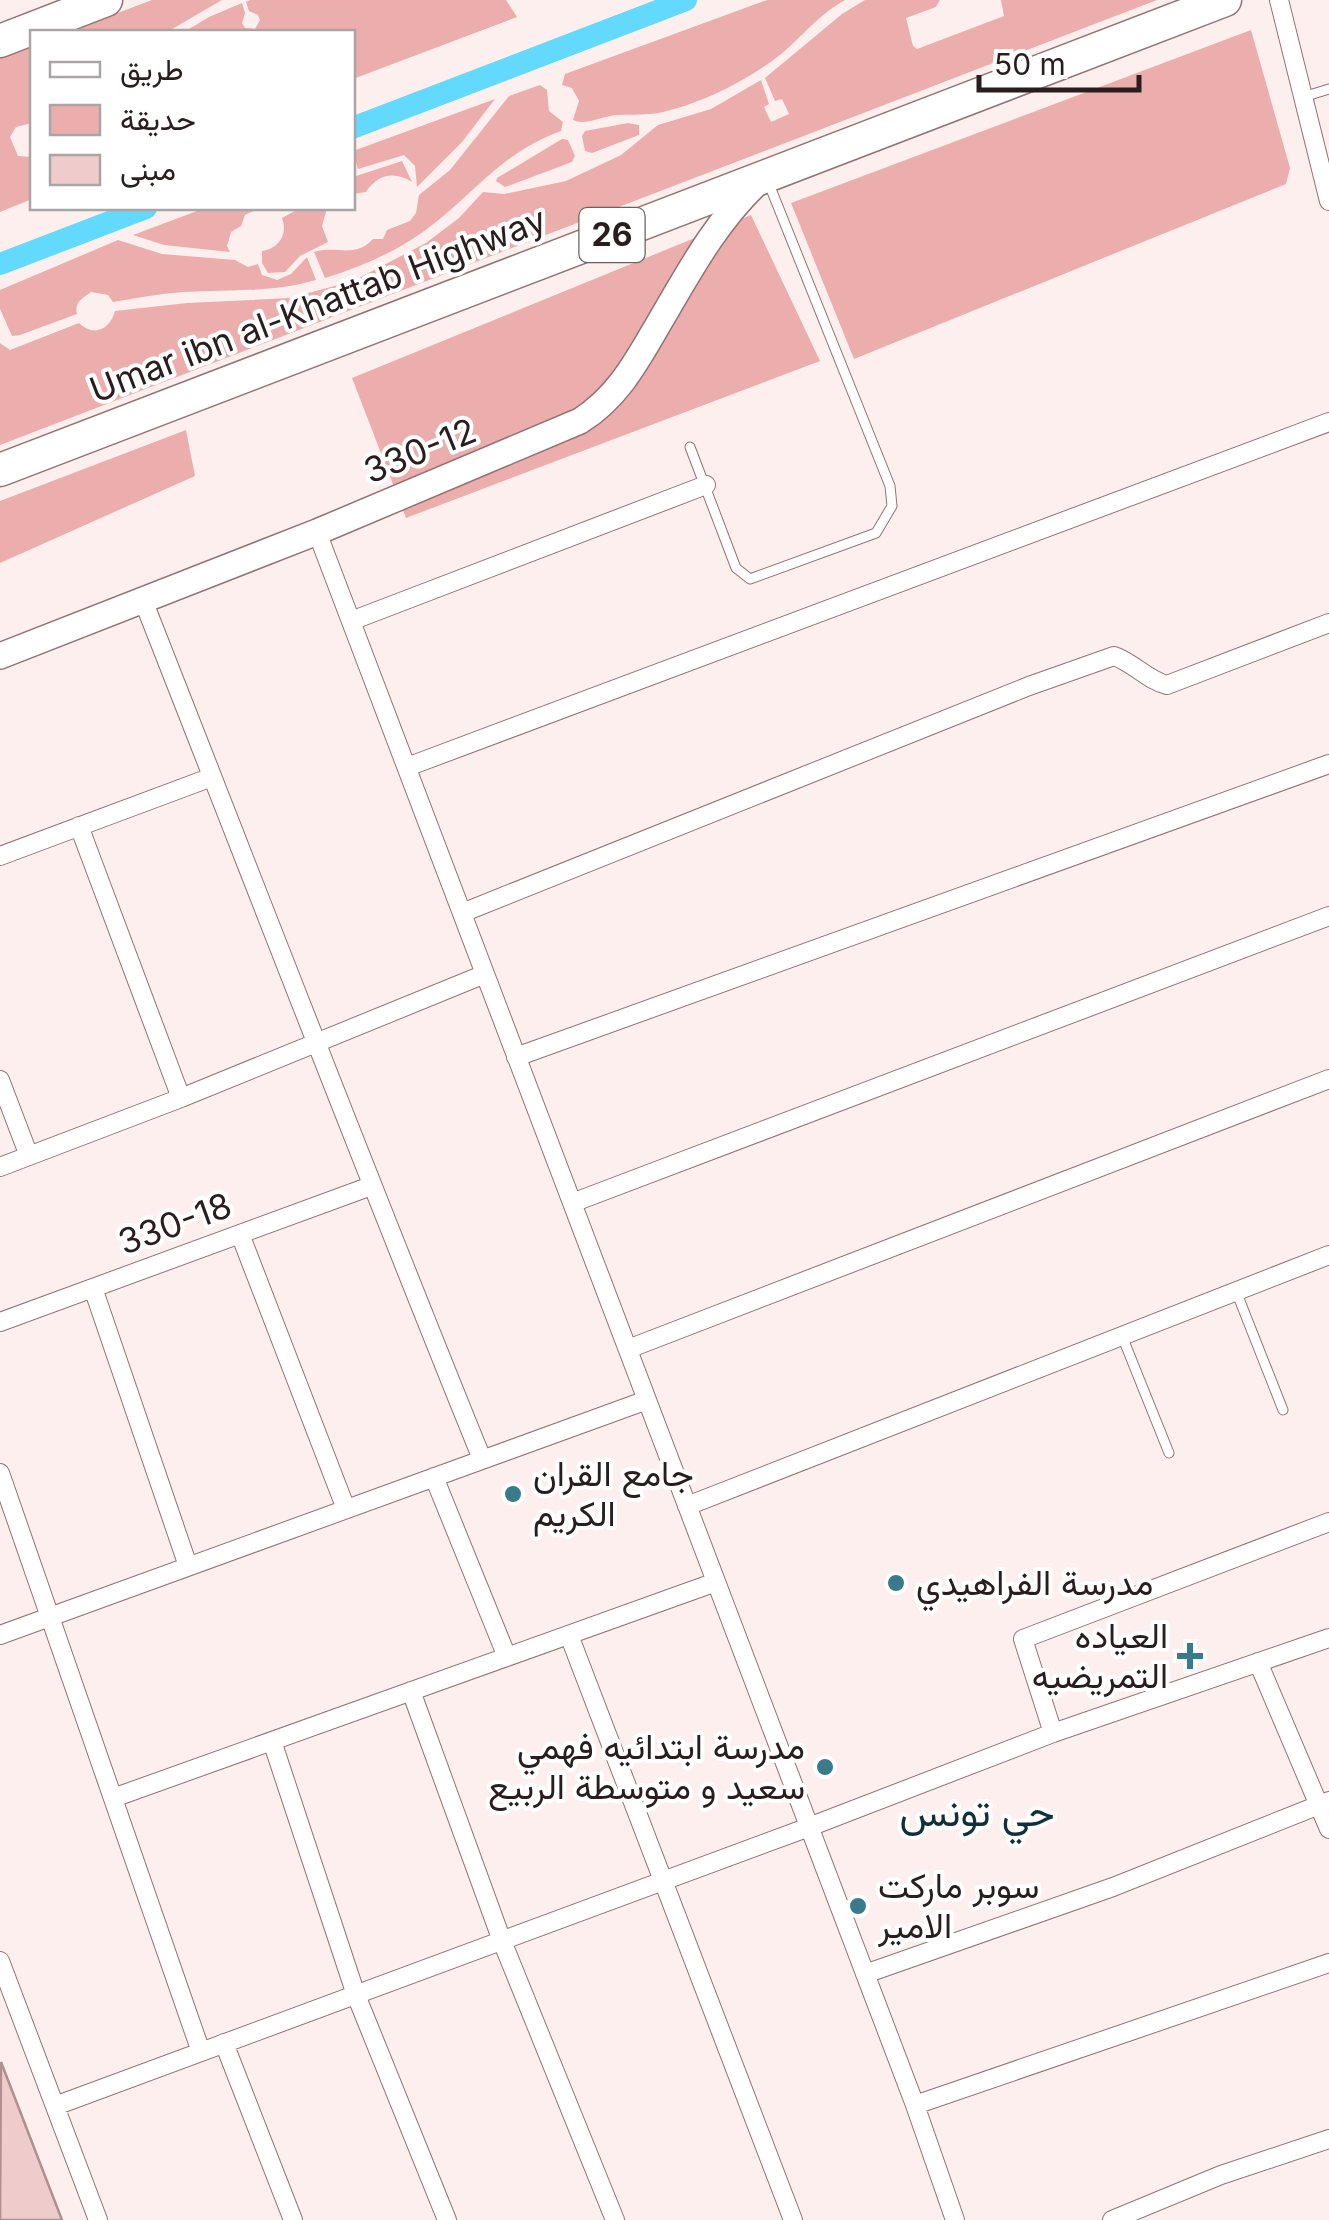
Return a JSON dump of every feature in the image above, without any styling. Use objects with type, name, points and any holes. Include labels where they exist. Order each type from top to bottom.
[{"type":"highway","points":[[0,41],[106,0]]},
{"type":"highway","name":"Umar ibn al-Khattab Highway","points":[[0,470],[1224,0]]},
{"type":"street","points":[[1279,0],[1329,201]]},
{"type":"street","name":"330-12","points":[[0,656],[317,532],[567,428],[593,413],[625,380],[713,232],[764,178]]},
{"type":"street","points":[[406,768],[1329,422]]},
{"type":"street","points":[[351,621],[706,485]]},
{"type":"street","points":[[317,532],[915,2105],[955,2220]]},
{"type":"street","points":[[143,600],[482,1460]]},
{"type":"street","points":[[462,913],[1114,656],[1168,685],[1329,623]]},
{"type":"street","points":[[516,1057],[1329,764]]},
{"type":"street","points":[[0,856],[212,776]]},
{"type":"street","points":[[79,826],[182,1098]]},
{"type":"street","points":[[572,1203],[1329,916]]},
{"type":"street","points":[[0,1166],[182,1098],[485,974]]},
{"type":"street","points":[[628,1349],[1329,1079]]},
{"type":"street","points":[[0,1080],[29,1156]]},
{"type":"street","name":"330-18","points":[[0,1322],[371,1186]]},
{"type":"street","points":[[240,1234],[346,1509]]},
{"type":"street","points":[[687,1506],[1329,1255]]},
{"type":"street","points":[[93,1288],[188,1566]]},
{"type":"street","points":[[0,1634],[647,1400]]},
{"type":"street","points":[[0,1474],[201,2052]]},
{"type":"street","points":[[434,1477],[507,1657]]},
{"type":"street","points":[[1053,1733],[1023,1640],[1329,1522]]},
{"type":"street","points":[[113,1798],[716,1582]]},
{"type":"street","points":[[569,1635],[794,2220]]},
{"type":"street","points":[[55,2106],[809,1828],[1053,1733],[1329,1638]]},
{"type":"street","points":[[1258,1662],[1324,1803],[1329,1829]]},
{"type":"street","points":[[411,1691],[502,1941],[615,2220]]},
{"type":"street","points":[[272,1741],[356,1995],[447,2220]]},
{"type":"street","points":[[865,1974],[1113,1887],[1324,1803]]},
{"type":"street","points":[[0,1961],[98,2220]]},
{"type":"street","points":[[915,2105],[1329,1963]]},
{"type":"street","points":[[224,2043],[293,2220]]},
{"type":"street","points":[[1112,2220],[1221,2175],[1329,2139]]},
{"type":"lane","points":[[1302,97],[1329,89]]},
{"type":"lane","points":[[690,447],[736,568],[750,580],[876,533],[892,506],[890,486],[764,178]]},
{"type":"lane","points":[[1236,1291],[1283,1410]]},
{"type":"lane","points":[[1122,1336],[1169,1453]]},
{"type":"green space","points":[[152,0],[222,0],[170,30],[72,30]]},
{"type":"green space","points":[[506,0],[517,17],[355,78],[355,30],[187,30],[242,3],[242,23],[245,28],[255,29],[260,20],[249,11],[246,2]]},
{"type":"green space","points":[[767,0],[845,0],[767,64],[709,97],[657,113],[573,120],[579,101],[572,88],[562,85],[565,74]]},
{"type":"green space","points":[[865,0],[940,0],[936,7],[906,18],[917,49],[1004,16],[1001,0],[1157,0],[0,445],[0,343],[10,350],[79,323],[90,330],[100,329],[109,323],[115,311],[290,298],[353,281],[426,243],[459,218],[483,192],[504,194],[566,181],[621,155],[658,125],[711,109],[761,80],[769,104],[764,107],[771,122],[789,114],[782,99],[775,101],[765,78],[842,14]]},
{"type":"green space","points":[[1251,30],[1290,168],[1286,184],[854,359],[791,203]]},
{"type":"green space","points":[[30,47],[30,124],[16,127],[10,137],[18,156],[30,157],[30,200],[0,212],[0,58]]},
{"type":"green space","points":[[540,85],[547,90],[549,111],[563,122],[561,131],[500,165],[406,243],[325,278],[314,252],[359,248],[373,239],[383,239],[387,230],[410,221],[416,213],[419,195],[450,170],[509,96]]},
{"type":"green space","points":[[495,99],[462,142],[417,187],[415,166],[404,155],[358,169],[355,150]]},
{"type":"green space","points":[[628,123],[639,125],[639,135],[592,153],[585,151],[585,131]]},
{"type":"green space","points":[[562,139],[568,140],[575,156],[572,162],[505,187],[496,181],[497,178]]},
{"type":"green space","points":[[402,161],[412,182],[387,176],[366,192],[355,194],[355,176]]},
{"type":"green space","points":[[200,210],[256,210],[245,215],[241,226],[231,232],[227,246],[230,252],[164,245],[133,235]]},
{"type":"green space","points":[[296,210],[326,210],[322,226],[328,242],[300,256],[285,272],[268,273],[262,263],[262,251],[281,240],[282,218]]},
{"type":"green space","points":[[751,215],[820,361],[406,518],[352,378]]},
{"type":"green space","points":[[118,240],[162,254],[235,260],[248,267],[258,264],[262,275],[277,280],[291,274],[307,257],[316,280],[266,289],[183,292],[113,302],[108,295],[91,292],[78,303],[77,314],[12,336],[0,309],[0,290]]},
{"type":"green space","points":[[186,430],[195,476],[0,563],[0,501]]},
{"type":"building","points":[[1,2062],[62,2220],[0,2220]]},
{"type":"waterway","points":[[355,127],[686,0]]},
{"type":"waterway","points":[[0,264],[141,210]]},
{"type":"place","name":"جامع القران الكريم","points":[[513,1494]]},
{"type":"place","name":"مدرسة الفراهيدي","points":[[896,1583]]},
{"type":"place","name":"العياده التمريضيه","points":[[1190,1656]]},
{"type":"place","name":"مدرسة ابتدائيه فهمي سعيد و متوسطة الربيع","points":[[825,1767]]},
{"type":"place","name":"سوبر ماركت الامير","points":[[858,1906]]},
{"type":"district","name":"حي تونس","points":[[977,1812]]}]
